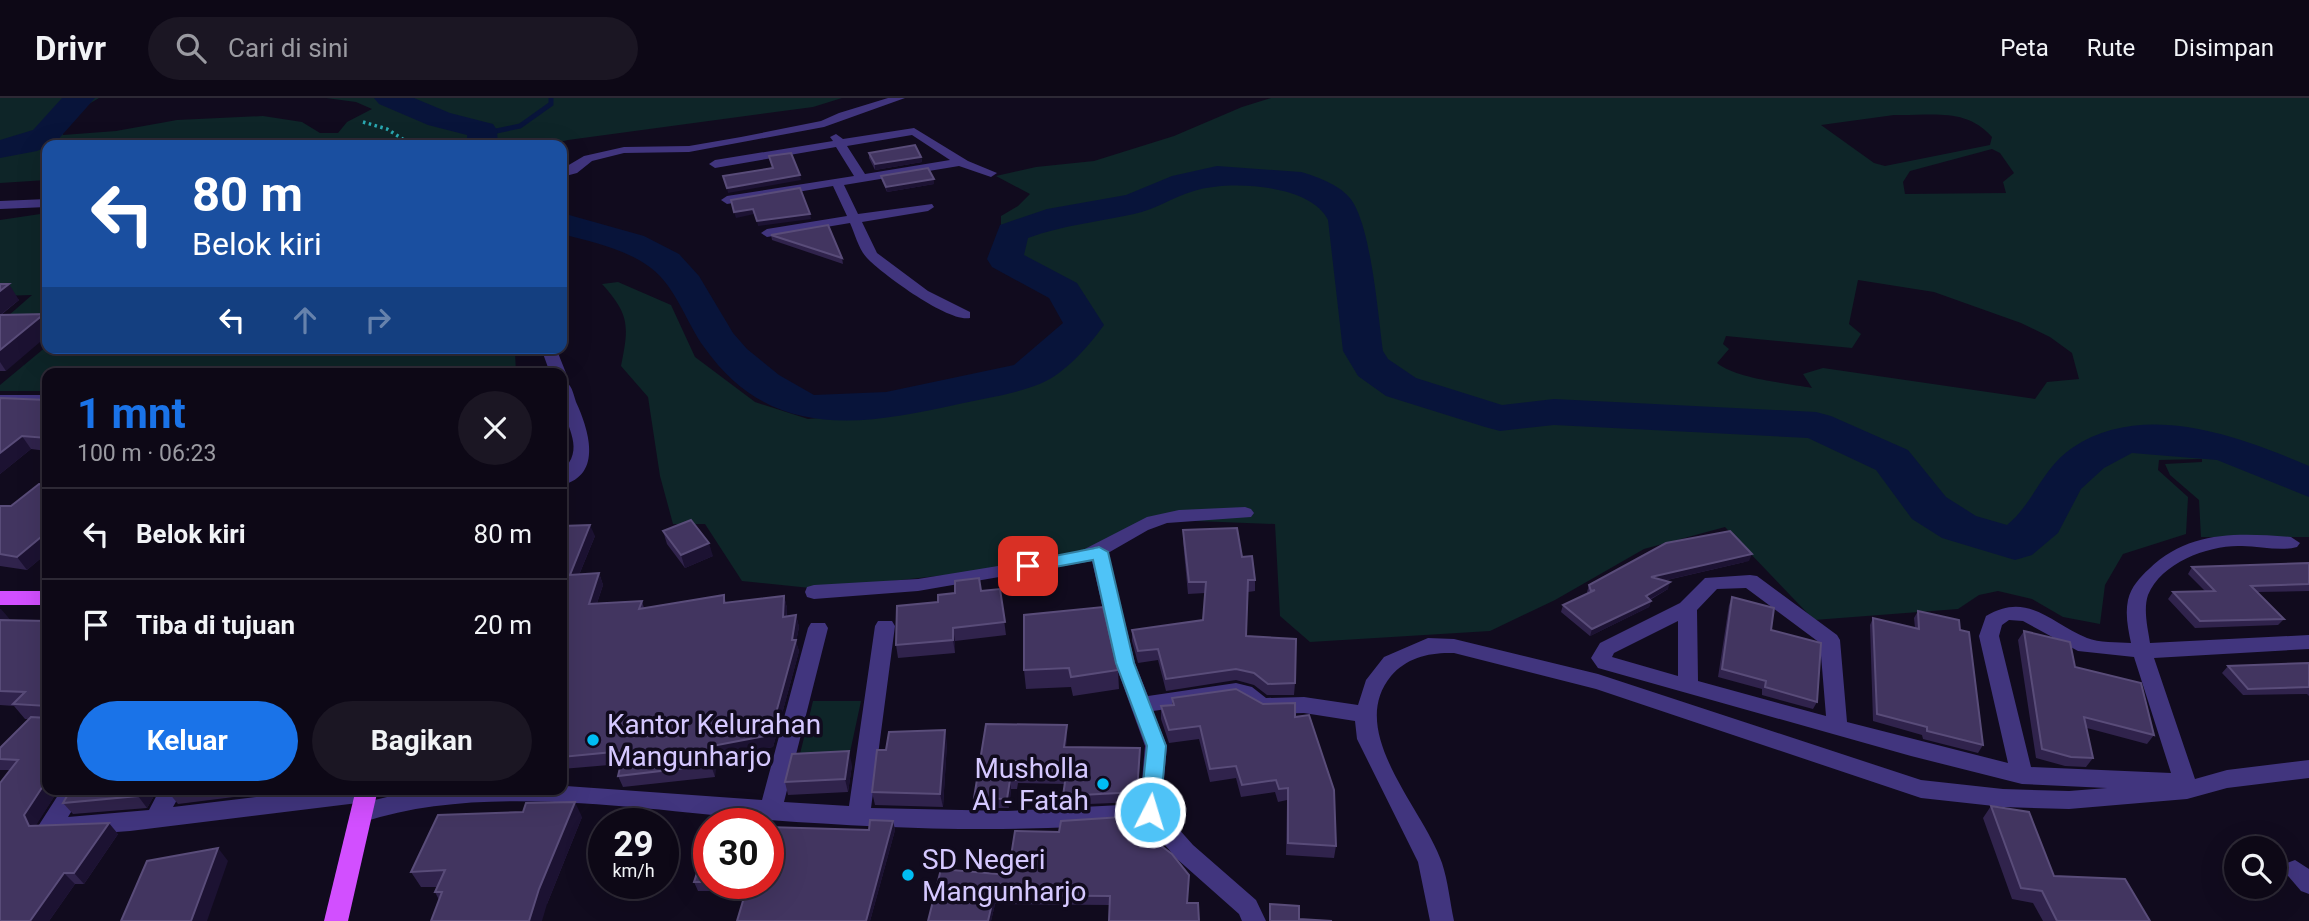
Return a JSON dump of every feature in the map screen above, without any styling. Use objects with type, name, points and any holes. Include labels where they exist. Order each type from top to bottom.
[{"type":"main road","points":[[0,598],[42,598]]},
{"type":"main road","points":[[336,921],[365,799]]},
{"type":"street","points":[[567,172],[588,158],[624,150],[689,149],[824,124],[843,115],[900,98]]},
{"type":"street","points":[[824,124],[841,144],[861,178]]},
{"type":"street","points":[[715,164],[914,131],[961,162],[991,173]]},
{"type":"street","points":[[727,200],[961,162]]},
{"type":"street","points":[[837,182],[871,255],[923,294],[965,315]]},
{"type":"street","points":[[0,205],[42,202]]},
{"type":"street","points":[[767,233],[928,207]]},
{"type":"street","points":[[0,400],[42,400]]},
{"type":"street","points":[[567,417],[585,447],[581,463],[567,476]]},
{"type":"street","points":[[814,592],[918,585],[1080,559],[1099,552],[1144,525],[1181,516],[1245,513]]},
{"type":"street","points":[[2186,786],[2138,638],[2137,602],[2143,587],[2171,557],[2199,542],[2251,540],[2291,543]]},
{"type":"street","points":[[1099,552],[1125,663],[1156,746],[1150,812],[1185,852],[1248,907],[1254,921]]},
{"type":"street","points":[[1837,727],[1830,640],[1750,581],[1712,583],[1687,608],[1607,648],[1601,658],[1605,663],[1688,687],[1837,727],[2022,775],[2186,786]]},
{"type":"street","points":[[1687,608],[1688,687]]},
{"type":"street","points":[[2022,775],[1989,636],[1993,621],[2006,613],[2027,614],[2085,646],[2143,650],[2309,642]]},
{"type":"street","points":[[859,816],[885,626]]},
{"type":"street","points":[[771,808],[818,628]]},
{"type":"street","points":[[1442,921],[1430,862],[1368,739],[1365,714],[1376,680],[1391,662],[1428,645],[1454,646],[1598,682],[1921,789],[2004,798],[2069,800],[2309,769]]},
{"type":"street","points":[[1139,705],[1236,691],[1245,692],[1262,706],[1304,705],[1365,714]]},
{"type":"street","points":[[567,793],[746,808]]},
{"type":"street","points":[[70,795],[48,828],[365,799],[448,795]]},
{"type":"street","points":[[157,817],[169,795]]},
{"type":"street","points":[[784,811],[988,820],[1108,817],[1150,812]]},
{"type":"path","points":[[363,122],[387,129],[404,140]]},
{"type":"green space","points":[[0,98],[99,98],[77,111],[63,124],[63,135],[116,131],[177,120],[263,116],[302,122],[320,133],[338,133],[347,122],[372,109],[356,102],[326,98],[842,98],[813,107],[567,140],[42,140],[42,180],[0,183]]},
{"type":"green space","points":[[1271,98],[2309,98],[2309,537],[2201,537],[2199,500],[2170,475],[2165,464],[2202,462],[2202,459],[2159,460],[2158,470],[2188,497],[2186,534],[2123,554],[2105,585],[2100,624],[2063,617],[2032,599],[1998,591],[1979,595],[1958,609],[1814,620],[1725,527],[1644,549],[1555,600],[1490,631],[1310,642],[1280,616],[1275,524],[1144,519],[1114,545],[1018,567],[820,589],[742,581],[705,524],[673,524],[660,476],[648,397],[621,366],[625,322],[618,304],[602,284],[618,282],[671,305],[695,357],[755,402],[808,419],[926,408],[1018,386],[1063,362],[1095,331],[1089,307],[1082,296],[1016,254],[1021,237],[1001,225],[1001,216],[1018,206],[1030,194],[996,176],[1036,167],[1094,161],[1174,136],[1242,107]],"holes":[[[1934,114],[1959,117],[1982,127],[1992,137],[1990,145],[1885,166],[1874,163],[1821,125],[1894,115]],[[1992,149],[2000,153],[2014,173],[2003,182],[2006,193],[1905,194],[1903,182],[1910,171]],[[1858,280],[1934,292],[2021,323],[2050,337],[2072,353],[2079,379],[2047,382],[2035,399],[1823,368],[1803,374],[1812,388],[1749,377],[1717,363],[1729,349],[1723,344],[1726,336],[1852,348],[1861,334],[1849,324]]]},
{"type":"green space","points":[[42,214],[42,327],[0,323],[32,295],[0,296],[0,220]]},
{"type":"green space","points":[[42,350],[42,354],[515,354],[516,368],[42,368],[42,391],[0,391],[0,385]]},
{"type":"green space","points":[[813,701],[861,701],[849,757],[799,758]]},
{"type":"building","points":[[915,145],[921,157],[875,164],[869,153]]},
{"type":"building","points":[[791,153],[800,175],[727,188],[723,176],[773,168],[769,156]]},
{"type":"building","points":[[928,168],[934,179],[886,187],[881,176]]},
{"type":"building","points":[[800,188],[810,214],[757,221],[753,209],[734,212],[731,200]]},
{"type":"building","points":[[828,225],[842,258],[771,235]]},
{"type":"building","points":[[0,284],[9,284],[0,291]]},
{"type":"building","points":[[42,314],[0,350],[0,315]]},
{"type":"building","points":[[0,398],[42,400],[42,438],[22,436],[0,453]]},
{"type":"building","points":[[42,484],[42,536],[17,557],[0,554],[0,506],[11,506]]},
{"type":"building","points":[[691,520],[709,543],[681,555],[663,531]]},
{"type":"building","points":[[590,525],[570,575],[599,573],[589,604],[642,601],[639,609],[724,595],[724,603],[784,596],[783,617],[796,615],[792,640],[796,640],[770,735],[712,746],[711,765],[618,776],[624,751],[567,757],[567,526]]},
{"type":"building","points":[[1237,528],[1242,557],[1252,556],[1255,580],[1248,580],[1246,636],[1296,639],[1295,683],[1268,684],[1254,673],[1236,669],[1166,679],[1158,649],[1138,651],[1132,630],[1203,620],[1206,582],[1189,582],[1183,530]]},
{"type":"building","points":[[1730,531],[1752,554],[1651,577],[1670,582],[1646,596],[1651,601],[1592,629],[1563,605],[1595,590],[1591,591],[1589,585],[1666,543]]},
{"type":"building","points":[[2309,563],[2309,584],[2251,586],[2284,619],[2200,621],[2173,592],[2215,591],[2192,567]]},
{"type":"building","points":[[979,578],[981,591],[1000,589],[1005,622],[953,628],[953,640],[896,645],[897,606],[938,602],[938,595],[955,593],[955,581]]},
{"type":"building","points":[[1732,597],[1774,608],[1771,630],[1821,643],[1817,702],[1765,687],[1766,681],[1722,669]]},
{"type":"building","points":[[1103,607],[1118,670],[1071,677],[1069,668],[1024,670],[1024,615]]},
{"type":"building","points":[[1918,611],[1959,620],[1960,630],[1969,632],[1983,745],[1927,731],[1927,727],[1877,714],[1873,618],[1919,629]]},
{"type":"building","points":[[0,620],[42,621],[42,706],[13,704],[25,692],[0,691]]},
{"type":"building","points":[[2024,631],[2070,642],[2075,667],[2141,683],[2154,735],[2084,717],[2093,758],[2071,757],[2042,749]]},
{"type":"building","points":[[2309,663],[2309,687],[2248,689],[2228,666]]},
{"type":"building","points":[[1236,689],[1263,704],[1295,703],[1295,717],[1309,715],[1334,790],[1336,846],[1288,843],[1288,788],[1279,789],[1276,780],[1242,785],[1236,766],[1210,769],[1200,726],[1169,730],[1161,706],[1174,705],[1172,698]]},
{"type":"building","points":[[31,717],[42,718],[42,788],[24,815],[29,826],[109,823],[74,873],[64,873],[30,921],[0,921],[0,783],[18,760],[0,759],[0,748]]},
{"type":"building","points":[[986,724],[1067,725],[1064,747],[1140,748],[1137,792],[1063,796],[1066,775],[1017,773],[1016,780],[1010,780],[1007,799],[974,798]]},
{"type":"building","points":[[945,730],[940,794],[872,792],[877,750],[886,750],[889,732]]},
{"type":"building","points":[[849,751],[845,779],[785,782],[792,754]]},
{"type":"building","points":[[68,795],[139,795],[138,796],[63,803]]},
{"type":"building","points":[[575,802],[539,889],[529,921],[431,921],[442,892],[435,892],[445,870],[411,872],[438,815],[523,812],[526,803]]},
{"type":"building","points":[[1991,806],[2029,812],[2054,876],[2125,879],[2150,921],[2057,921],[2042,891],[2021,888]]},
{"type":"building","points":[[1137,816],[1135,841],[1156,842],[1172,854],[1189,875],[1187,903],[1198,903],[1199,921],[1109,921],[1110,896],[994,895],[988,921],[928,921],[941,869],[1008,875],[1015,831],[1059,832],[1061,821]]},
{"type":"building","points":[[870,820],[893,821],[866,921],[737,921],[744,899],[784,899],[784,827],[869,830]]},
{"type":"building","points":[[218,848],[191,921],[121,921],[147,861]]},
{"type":"building","points":[[1270,904],[1299,906],[1299,919],[1332,921],[1270,921]]},
{"type":"waterway","points":[[0,149],[26,144],[44,136],[80,98]]},
{"type":"waterway","points":[[389,98],[439,119],[482,130],[482,140]]},
{"type":"waterway","points":[[482,134],[520,126],[551,104],[551,98]]},
{"type":"waterway","points":[[567,224],[631,244],[666,261],[686,284],[726,350],[776,392],[809,407],[856,408],[918,400],[1029,374],[1044,364],[1084,325],[1064,291],[1005,259],[1012,232],[1047,219],[1134,204],[1184,183],[1217,176],[1301,182],[1336,202],[1345,220],[1363,351],[1372,367],[1401,387],[1500,418],[1554,412],[1816,425],[1892,460],[1929,508],[1959,527],[2015,544],[2041,522],[2062,482],[2088,458],[2124,439],[2180,441],[2227,448],[2309,483]]},
{"type":"place","name":"Kantor Kelurahan Mangunharjo","points":[[593,740]]},
{"type":"place","name":"Musholla Al - Fatah","points":[[1103,784]]},
{"type":"place","name":"SD Negeri Mangunharjo","points":[[908,875]]},
{"type":"route","points":[[1028,566],[1080,559],[1099,552],[1125,663],[1156,746],[1150,812]]}]
